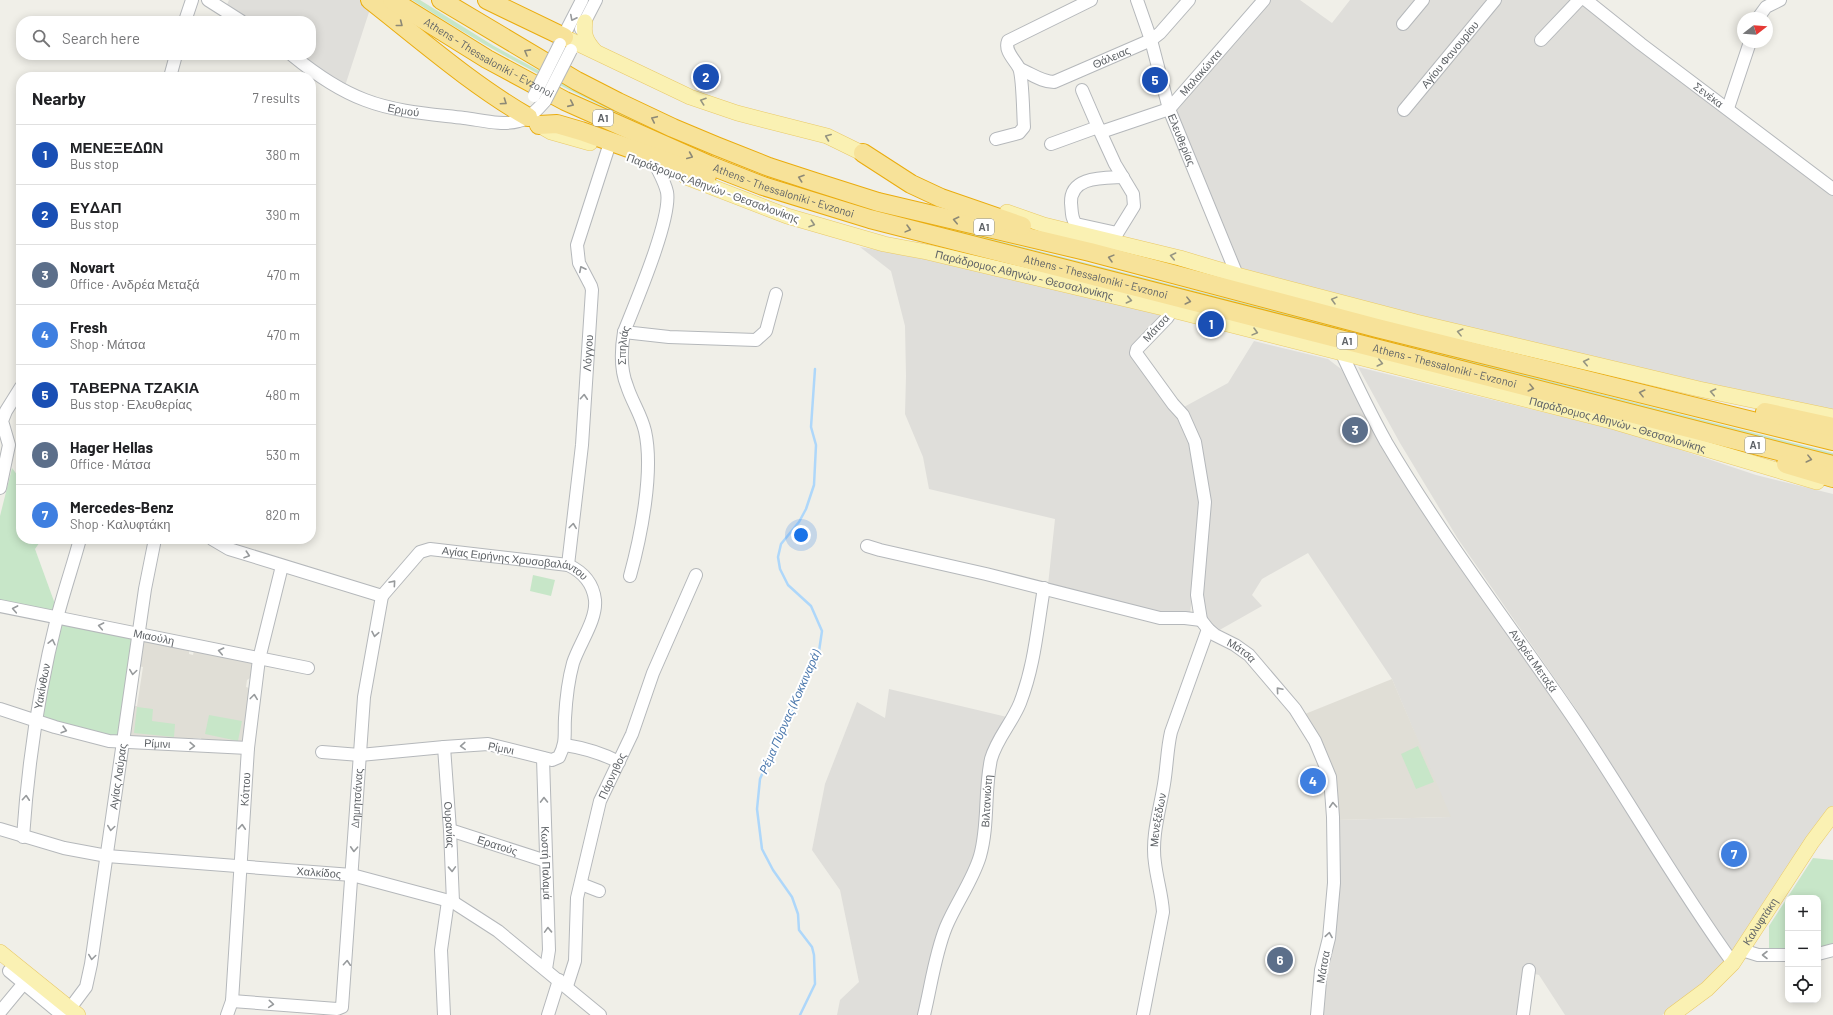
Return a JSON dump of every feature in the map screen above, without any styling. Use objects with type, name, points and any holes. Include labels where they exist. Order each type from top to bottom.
[{"type":"highway","points":[[370,0],[504,103],[533,121],[557,124],[581,131],[713,178],[762,193],[809,205],[829,206]]},
{"type":"highway","name":"Athens - Thessaloniki - Evzonoi","points":[[392,0],[487,59],[565,101],[763,186],[870,219],[1053,267],[1833,465]]},
{"type":"highway","name":"Athens - Thessaloniki - Evzonoi","points":[[441,0],[577,81],[673,128],[769,167],[878,202],[1090,252],[1377,328],[1833,441]]},
{"type":"highway","points":[[487,0],[567,43]]},
{"type":"highway","points":[[863,154],[911,184],[941,198],[1046,234],[1090,252]]},
{"type":"highway","points":[[1680,402],[1738,407],[1833,427]]},
{"type":"highway","points":[[1676,424],[1741,452],[1833,478]]},
{"type":"main road","points":[[585,22],[585,38],[594,50]]},
{"type":"main road","points":[[567,43],[594,50],[690,97],[737,113],[826,136],[943,189],[1044,225],[1114,237],[1237,275],[1498,342],[1698,389],[1833,417]]},
{"type":"main road","name":"Παράδρομος Αθηνών - Θεσσαλονίκης","points":[[533,121],[551,132],[608,149],[656,166],[787,216],[862,238],[1172,310],[1615,422],[1740,460],[1833,486]]},
{"type":"main road","name":"Καλυφτάκη","points":[[1672,1015],[1706,989],[1733,963],[1812,842],[1833,814]]},
{"type":"main road","points":[[0,952],[69,1013]]},
{"type":"street","points":[[187,16],[192,0]]},
{"type":"street","points":[[208,0],[222,4],[235,16]]},
{"type":"street","points":[[533,121],[539,98],[567,43],[582,0]]},
{"type":"street","points":[[567,43],[585,22],[596,0]]},
{"type":"street","points":[[996,138],[1019,133],[1024,127],[1020,69],[1008,50],[1007,44],[1012,38],[1091,0]]},
{"type":"street","name":"Ελευθερίας","points":[[1137,0],[1151,40],[1169,110],[1237,275]]},
{"type":"street","name":"Θάλειας","points":[[1020,69],[1037,76],[1045,82],[1054,82],[1151,40],[1160,33],[1189,0]]},
{"type":"street","name":"Μαλακώντα","points":[[1169,110],[1264,0]]},
{"type":"street","points":[[1404,24],[1423,0]]},
{"type":"street","name":"Αγίου Φανουρίου","points":[[1404,110],[1494,0]]},
{"type":"street","points":[[1541,40],[1579,0]]},
{"type":"street","name":"Σενέκα","points":[[1586,0],[1641,44],[1728,108],[1833,189]]},
{"type":"street","points":[[1762,12],[1766,7],[1780,0]]},
{"type":"street","points":[[1728,108],[1748,48]]},
{"type":"street","points":[[171,72],[175,60]]},
{"type":"street","name":"Ερμού","points":[[299,60],[315,72]]},
{"type":"street","name":"Ερμού","points":[[316,73],[349,93],[375,104],[487,121],[533,121]]},
{"type":"street","points":[[1082,90],[1115,164],[1122,177],[1134,201],[1134,206],[1114,237],[1076,224],[1072,219],[1071,195],[1077,185],[1085,182],[1122,177]]},
{"type":"street","points":[[1051,144],[1169,110]]},
{"type":"street","name":"Λόγγου","points":[[568,565],[580,459],[592,290],[579,263],[577,245],[608,149]]},
{"type":"street","name":"Σπηλιάς","points":[[630,576],[639,546],[648,466],[648,446],[640,414],[627,387],[623,372],[621,348],[624,332],[660,233],[666,212],[667,192],[656,166]]},
{"type":"street","points":[[624,332],[669,337],[756,340],[766,331],[776,294]]},
{"type":"street","name":"Μάτσα","points":[[1172,310],[1167,318],[1137,349],[1136,353],[1173,404],[1184,415],[1196,442],[1205,502],[1197,595],[1204,625],[1249,655],[1296,709],[1315,741],[1330,778],[1333,817],[1334,883],[1329,938],[1321,970],[1317,1015]]},
{"type":"street","name":"Ανδρέα Μεταξά","points":[[1342,354],[1368,408],[1395,456],[1455,548],[1590,742],[1664,862],[1733,963]]},
{"type":"street","points":[[0,488],[9,451],[9,445],[3,437],[3,418],[16,396]]},
{"type":"street","points":[[3,437],[16,444]]},
{"type":"street","name":"Υακίνθων","points":[[23,837],[27,781],[36,721],[58,617],[79,544]]},
{"type":"street","name":"Αγίας Λαύρας","points":[[69,1013],[86,987],[88,978],[145,589],[155,544]]},
{"type":"street","points":[[220,544],[229,549],[382,596]]},
{"type":"street","points":[[867,546],[1044,588],[1160,618],[1185,618],[1204,625]]},
{"type":"street","name":"Αγίας Ειρήνης Χρυσοβαλάντου","points":[[382,596],[420,552],[427,550],[568,565],[576,569],[588,580],[594,593],[595,601],[592,617],[573,663],[570,675],[566,703],[565,745],[559,757]]},
{"type":"street","name":"Κόττου","points":[[227,1015],[232,1001],[248,748],[259,659],[282,566]]},
{"type":"street","name":"Πάρνηθος","points":[[563,983],[575,961],[577,943],[576,911],[600,801],[632,734],[653,673],[696,575]]},
{"type":"street","name":"Βιλτανιώτη","points":[[924,1015],[944,932],[980,856],[985,826],[991,761],[998,741],[1017,710],[1030,674],[1044,588]]},
{"type":"street","name":"Δημητσάνας","points":[[232,1001],[337,1009],[342,1007],[344,1002],[364,697],[382,596]]},
{"type":"street","name":"Μιαούλη","points":[[0,606],[308,668]]},
{"type":"street","name":"Μενεξέδων","points":[[1144,1015],[1163,912],[1155,863],[1154,847],[1164,783],[1168,745],[1170,732],[1204,625]]},
{"type":"street","name":"Ρίμινι","points":[[0,708],[36,721],[87,736],[123,743],[248,748]]},
{"type":"street","name":"Ρίμινι","points":[[322,752],[360,754],[444,746],[488,744],[552,760],[559,757]]},
{"type":"street","points":[[565,745],[587,748],[619,762]]},
{"type":"street","name":"Ουρανίας","points":[[444,746],[450,830],[450,902],[441,950],[444,1015]]},
{"type":"street","name":"Κωστή Παλαμά","points":[[543,758],[549,950],[546,969]]},
{"type":"street","name":"Χαλκίδος","points":[[0,829],[64,848],[107,856],[352,875],[450,902],[498,931],[600,1015]]},
{"type":"street","name":"Ερατούς","points":[[450,830],[546,861]]},
{"type":"street","points":[[581,884],[599,891]]},
{"type":"street","points":[[1742,950],[1758,955],[1785,955]]},
{"type":"street","points":[[1821,953],[1833,950]]},
{"type":"street","points":[[1523,1015],[1529,970]]},
{"type":"street","points":[[8,971],[69,1013]]},
{"type":"street","points":[[0,1012],[24,983]]},
{"type":"street","points":[[548,1015],[563,983]]},
{"type":"shaded area","points":[[229,0],[364,0],[371,6],[345,86],[306,60],[316,60],[316,16],[243,16],[226,7]]},
{"type":"shaded area","points":[[1260,0],[1300,0],[1332,23],[1350,0],[1580,0],[1833,196],[1833,413],[1482,333],[1229,268],[1164,110]]},
{"type":"shaded area","points":[[860,247],[928,259],[1160,314],[1161,317],[1135,345],[1193,443],[1202,510],[1190,614],[1171,614],[1148,611],[1048,585],[1055,519],[929,489],[923,457],[905,414],[905,326],[891,271]]},
{"type":"shaded area","points":[[1254,341],[1328,359],[1341,369],[1361,402],[1725,958],[1726,966],[1684,1001],[1662,1015],[1565,1015],[1539,975],[1526,972],[1520,1015],[1321,1015],[1324,984],[1333,945],[1339,895],[1336,820],[1450,817],[1392,679],[1308,553],[1262,579],[1252,595],[1262,606],[1216,632],[1205,617],[1201,598],[1202,580],[1197,437],[1184,407],[1228,383]]},
{"type":"shaded area","points":[[1358,367],[1633,434],[1756,475],[1833,494],[1833,807],[1737,952],[1731,952],[1651,832],[1576,709],[1458,539],[1400,443]]},
{"type":"shaded area","points":[[143,639],[158,642],[158,644],[163,645],[167,644],[183,647],[184,650],[189,651],[189,654],[193,655],[194,650],[253,661],[250,678],[247,680],[246,687],[249,688],[243,743],[202,741],[201,738],[193,738],[193,740],[129,737],[133,706],[137,706],[143,667],[138,666]]},
{"type":"shaded area","points":[[1392,679],[1451,817],[1336,820],[1322,748],[1305,714]]},
{"type":"shaded area","points":[[889,689],[1007,717],[992,742],[978,844],[920,1015],[837,1015],[840,1000],[859,982],[840,890],[812,850],[825,784],[857,702],[885,718]]},
{"type":"green space","points":[[412,0],[420,0],[494,46],[571,88],[876,208],[972,234],[1833,453],[1833,457],[875,212],[754,171],[636,122],[579,95],[522,65],[467,34]]},
{"type":"green space","points":[[12,468],[16,473],[16,544],[38,544],[35,549],[55,604],[53,613],[0,601],[0,516]]},
{"type":"green space","points":[[533,575],[555,580],[551,596],[530,591]]},
{"type":"green space","points":[[60,620],[136,635],[120,738],[39,717]]},
{"type":"green space","points":[[137,707],[153,709],[152,721],[175,724],[174,737],[134,733]]},
{"type":"green space","points":[[209,715],[242,721],[238,741],[205,734]]},
{"type":"green space","points":[[1418,746],[1434,782],[1416,789],[1401,754]]},
{"type":"green space","points":[[1813,858],[1833,860],[1833,947],[1821,949],[1821,895],[1789,895]]},
{"type":"green space","points":[[1785,901],[1785,951],[1769,952],[1769,926]]},
{"type":"waterway","name":"Ρέμα Πύρνας (Κοκκιναρά)","points":[[800,1015],[815,984],[814,955],[812,947],[799,930],[798,914],[792,897],[773,870],[762,849],[757,809],[760,779],[768,760],[783,734],[805,676],[819,651],[822,631],[811,606],[788,585],[780,569],[778,557],[781,544],[799,522],[806,509],[814,485],[816,445],[811,427],[815,369]]},
{"type":"place","name":"ΕΥΔΑΠ","points":[[706,77]]},
{"type":"place","name":"ΤΑΒΕΡΝΑ ΤΖΑΚΙΑ","points":[[1155,80]]},
{"type":"place","name":"ΜΕΝΕΞΕΔΩΝ","points":[[1211,324]]},
{"type":"place","name":"Novart","points":[[1355,430]]},
{"type":"place","name":"Fresh","points":[[1313,781]]},
{"type":"place","name":"Mercedes-Benz","points":[[1734,854]]},
{"type":"place","name":"Hager Hellas","points":[[1280,960]]}]
